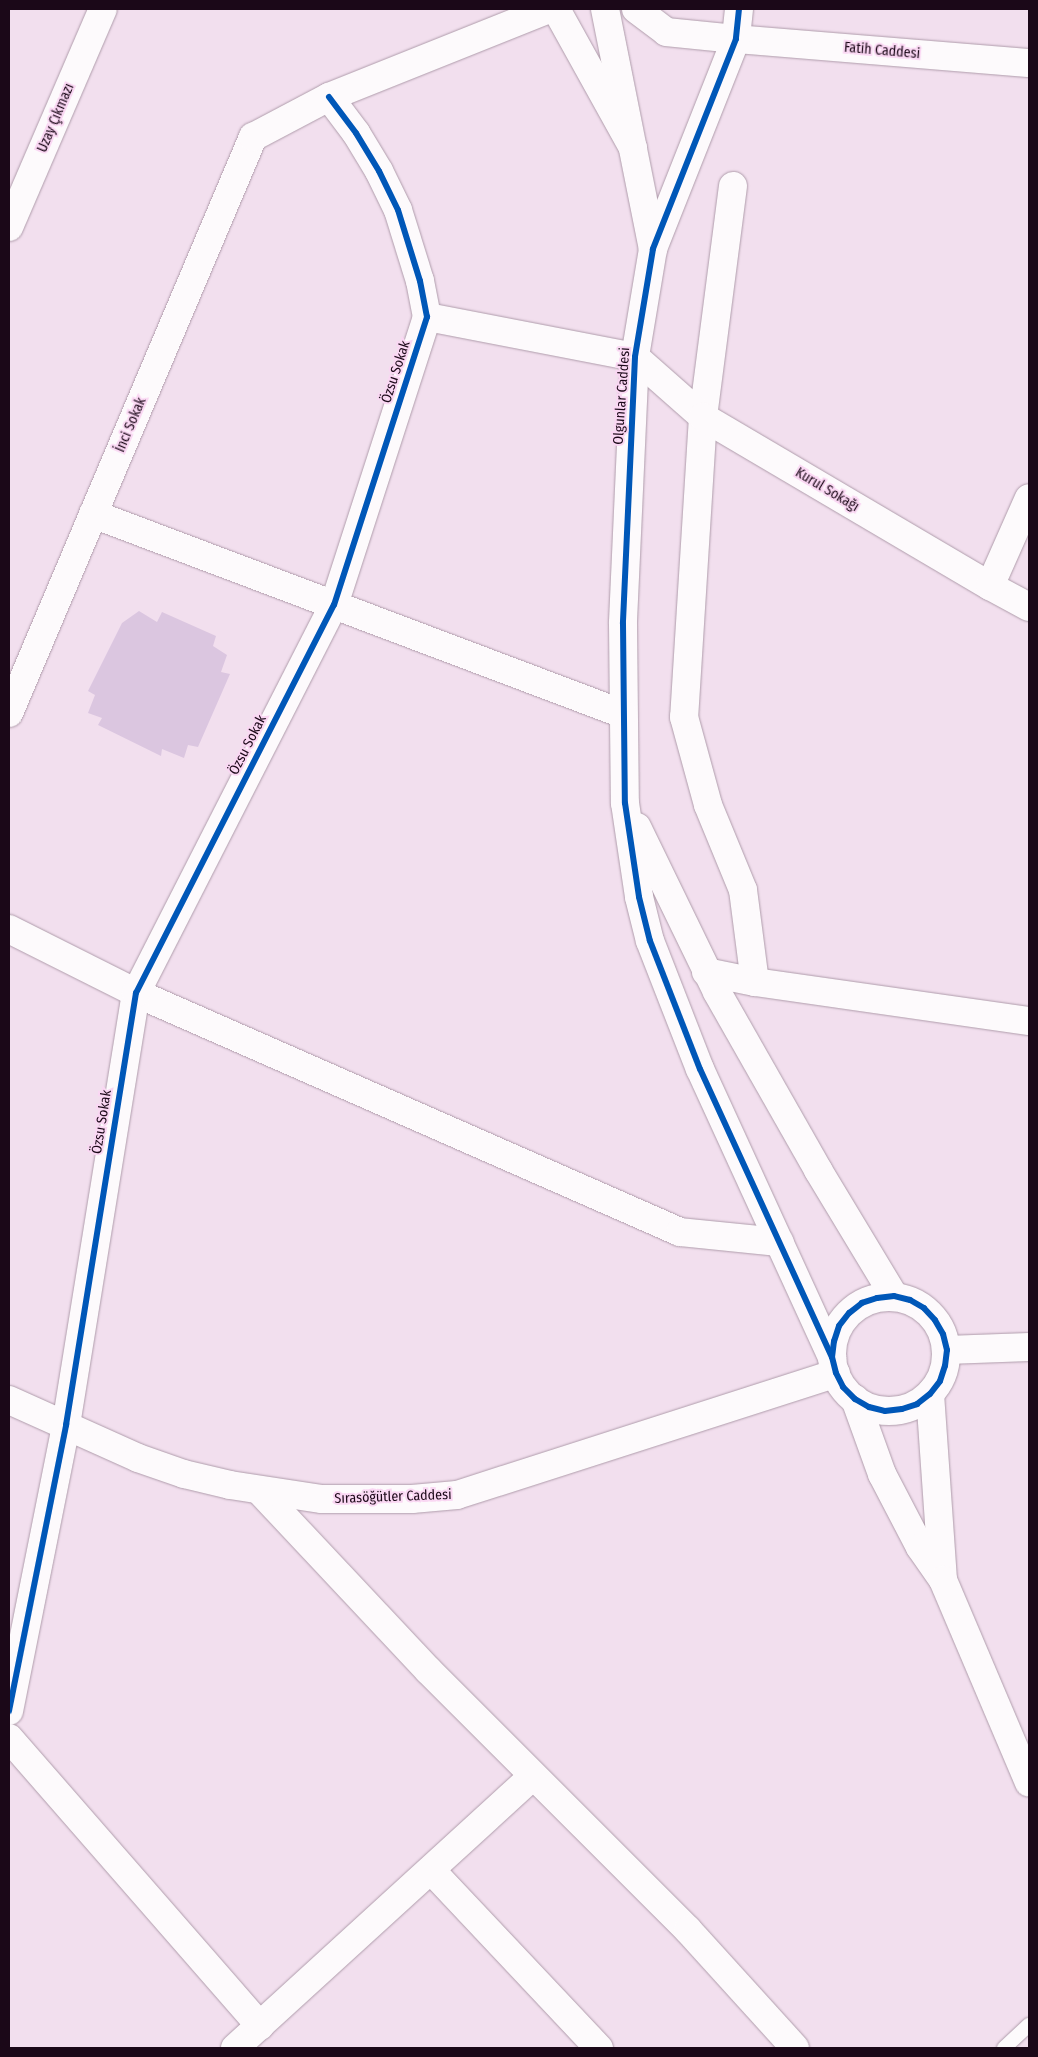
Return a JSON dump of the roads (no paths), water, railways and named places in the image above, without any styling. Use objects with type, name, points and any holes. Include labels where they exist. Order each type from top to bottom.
[{"type":"street","name":"Uzay Çıkmazı","points":[[9,227],[102,9]]},
{"type":"street","points":[[329,97],[549,9]]},
{"type":"street","points":[[556,9],[633,148]]},
{"type":"street","name":"Olgunlar Caddesi","points":[[605,9],[653,249]]},
{"type":"street","name":"Fatih Caddesi","points":[[636,9],[666,32],[1029,64]]},
{"type":"street","name":"Olgunlar Caddesi","points":[[739,9],[736,39],[653,249],[636,357],[623,624],[623,714],[626,802],[639,897],[650,942],[700,1069],[780,1242],[834,1365]]},
{"type":"street","name":"İnci Sokak","points":[[9,713],[253,137],[329,97]]},
{"type":"street","name":"Özsu Sokak","points":[[9,1711],[66,1426],[136,993],[334,605],[427,317],[420,280],[398,210],[379,170],[356,133],[329,97]]},
{"type":"street","points":[[733,186],[704,417],[684,717],[708,806],[743,890],[755,982]]},
{"type":"street","points":[[427,317],[636,357]]},
{"type":"street","name":"Kurul Sokağı","points":[[636,357],[704,417],[990,586],[1029,607]]},
{"type":"street","points":[[990,586],[1029,498]]},
{"type":"street","points":[[93,514],[623,714]]},
{"type":"street","points":[[626,802],[706,972],[818,1170],[894,1296]]},
{"type":"street","points":[[9,929],[136,993],[680,1232],[780,1242]]},
{"type":"street","points":[[706,972],[755,982],[1029,1021]]},
{"type":"street","points":[[894,1296],[910,1300],[924,1308],[936,1320],[943,1334],[947,1350],[946,1366],[940,1381],[930,1394],[917,1404],[902,1410],[885,1410],[869,1407],[855,1399],[844,1387],[834,1365],[834,1341],[839,1326],[849,1313],[862,1303],[877,1298],[894,1296]]},
{"type":"street","points":[[947,1350],[1029,1347]]},
{"type":"street","name":"Sırasöğütler Caddesi","points":[[9,1400],[138,1458],[184,1474],[260,1491],[322,1499],[367,1500],[457,1495],[834,1365]]},
{"type":"street","points":[[930,1394],[943,1580]]},
{"type":"street","points":[[855,1399],[867,1437],[882,1474],[920,1547],[943,1580],[1029,1783]]},
{"type":"street","points":[[260,1491],[349,1589],[688,1930],[795,2048]]},
{"type":"street","points":[[9,1738],[260,2026]]},
{"type":"street","points":[[235,2048],[533,1776]]},
{"type":"street","points":[[431,1870],[599,2048]]},
{"type":"lane","points":[[1004,2048],[1029,2025]]}]
